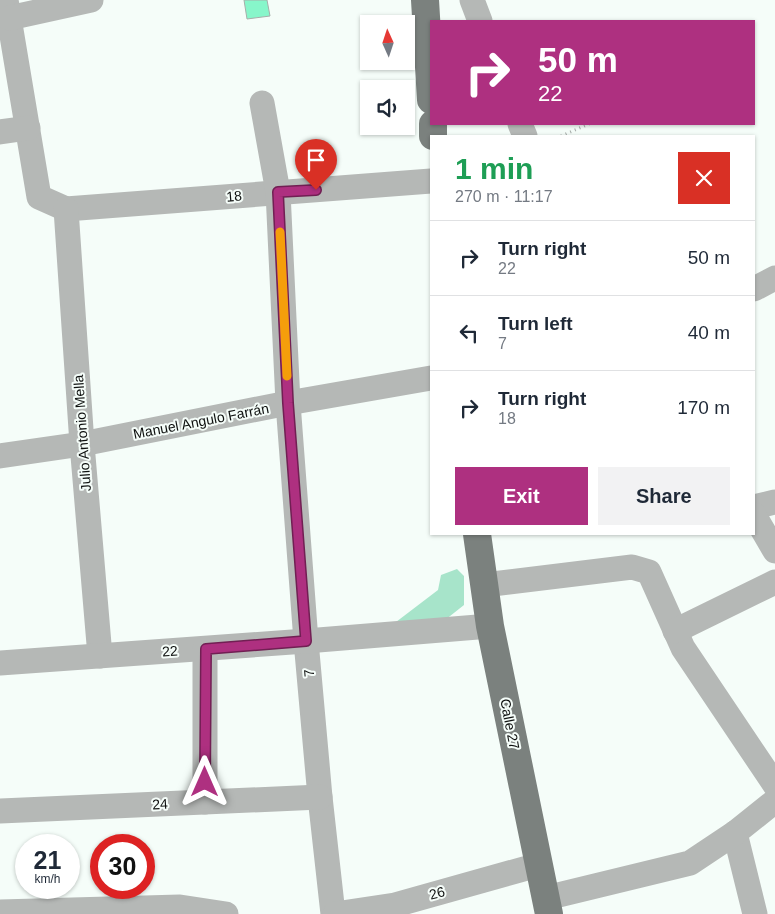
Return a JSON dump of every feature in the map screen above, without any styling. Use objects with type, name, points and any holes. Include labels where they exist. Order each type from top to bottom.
[{"type":"main road","points":[[425,0],[430,83]]},
{"type":"main road","name":"Calle 27","points":[[477,535],[490,626],[547,906]]},
{"type":"street","points":[[0,132],[28,128],[8,9],[92,0]]},
{"type":"street","points":[[472,0],[480,20]]},
{"type":"street","name":"7","points":[[262,103],[278,192],[288,403],[306,641],[320,797],[334,914]]},
{"type":"street","name":"18","points":[[28,128],[38,197],[66,210],[430,181]]},
{"type":"street","name":"Julio Antonio Mella","points":[[66,210],[82,444],[100,656]]},
{"type":"street","points":[[755,288],[775,278]]},
{"type":"street","name":"Manuel Angulo Farrán","points":[[0,456],[82,444],[288,403],[430,378]]},
{"type":"street","points":[[755,507],[775,502]]},
{"type":"street","points":[[755,517],[775,551]]},
{"type":"street","points":[[484,585],[632,567],[648,572],[683,648],[775,785]]},
{"type":"street","points":[[675,631],[775,582]]},
{"type":"street","name":"22","points":[[0,663],[206,649],[490,626]]},
{"type":"street","points":[[205,802],[206,649]]},
{"type":"street","name":"24","points":[[0,811],[320,797]]},
{"type":"street","points":[[547,906],[690,863],[735,833],[775,801]]},
{"type":"street","points":[[735,833],[755,914]]},
{"type":"street","name":"26","points":[[334,914],[395,905],[538,865]]},
{"type":"street","points":[[0,912],[180,907],[226,914]]},
{"type":"path","points":[[563,135],[587,125]]},
{"type":"green space","points":[[457,569],[464,576],[464,605],[445,620],[396,622],[438,590],[441,575]]},
{"type":"building","points":[[244,0],[267,0],[270,16],[247,19]]},
{"type":"slow traffic","points":[[280,232],[287,376]]},
{"type":"route","points":[[205,782],[206,649],[306,641],[288,403],[278,192],[316,190]]}]
